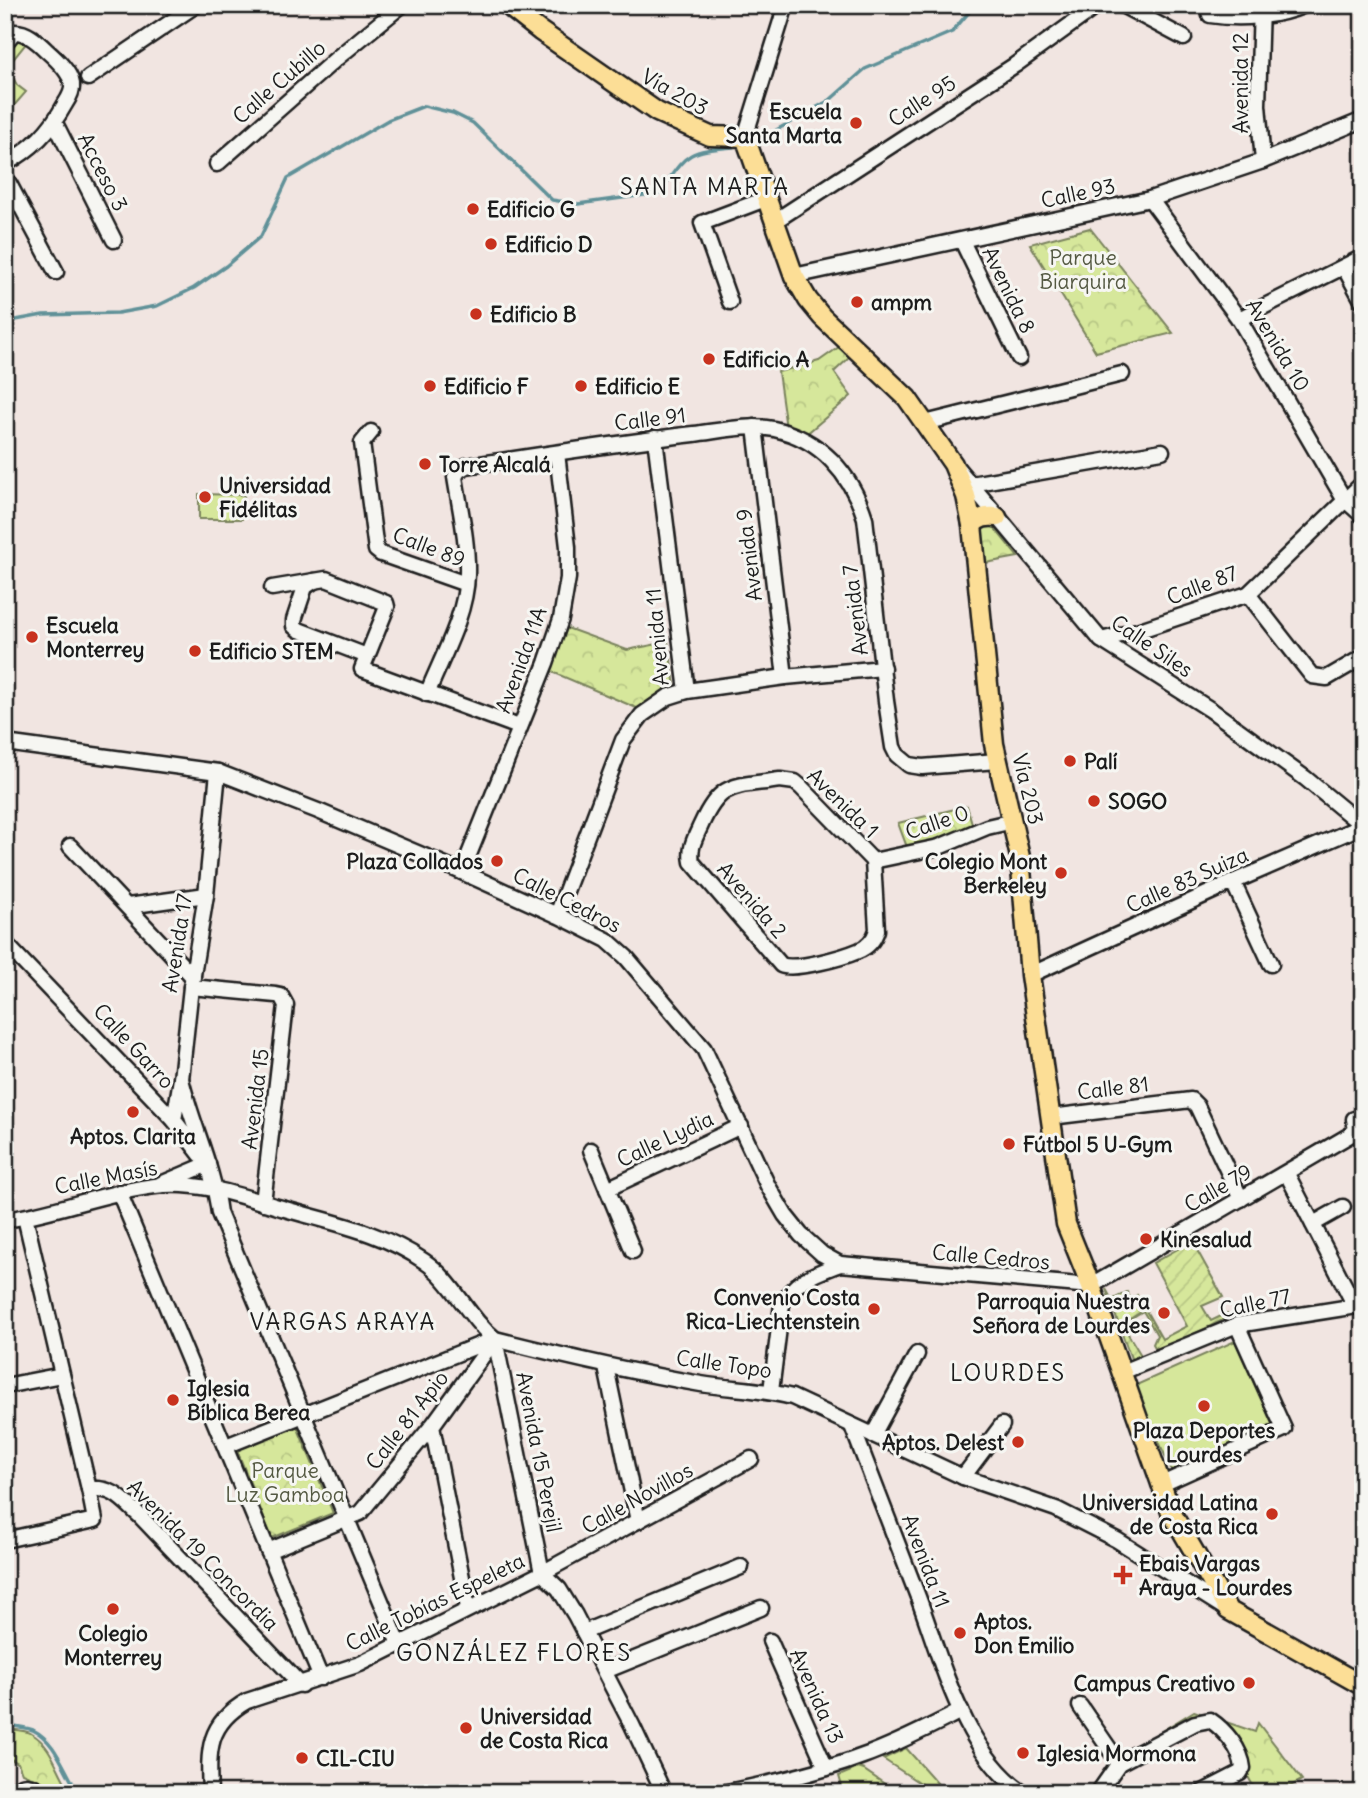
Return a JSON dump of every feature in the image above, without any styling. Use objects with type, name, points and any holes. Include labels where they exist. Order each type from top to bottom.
[{"type":"main road","name":"Vía 203","points":[[507,5],[549,38],[657,112],[710,136],[745,137],[794,276],[808,300],[822,317],[899,387],[953,464],[966,496],[972,526],[989,705],[997,761],[1020,857],[1030,975],[1066,1224],[1122,1372],[1160,1485],[1182,1534],[1228,1610],[1363,1686]]},
{"type":"main road","points":[[972,526],[984,517],[998,517]]},
{"type":"street","points":[[88,78],[196,5]]},
{"type":"street","name":"Calle Cubillo","points":[[217,164],[337,58],[402,5]]},
{"type":"street","points":[[745,137],[786,5]]},
{"type":"street","points":[[1122,5],[1184,38]]},
{"type":"street","points":[[1210,15],[1295,10],[1305,5]]},
{"type":"street","name":"Calle 95","points":[[775,220],[1005,71],[1090,7]]},
{"type":"street","name":"Avenida 12","points":[[1261,11],[1258,105],[1263,160]]},
{"type":"street","points":[[5,43],[14,32],[24,33],[39,43],[67,73],[73,85],[55,123],[35,144],[5,164]]},
{"type":"street","name":"Calle 93","points":[[794,276],[1150,199],[1263,160],[1363,120]]},
{"type":"street","name":"Acceso 3","points":[[55,123],[114,240]]},
{"type":"street","points":[[5,176],[55,272]]},
{"type":"street","points":[[730,302],[702,223],[768,198]]},
{"type":"street","name":"Avenida 10","points":[[1150,199],[1239,319],[1344,499],[1363,516]]},
{"type":"street","name":"Avenida 8","points":[[962,241],[1019,358]]},
{"type":"street","points":[[1239,319],[1363,257]]},
{"type":"street","points":[[1344,267],[1363,302]]},
{"type":"street","points":[[925,423],[1122,374]]},
{"type":"street","name":"Calle 91","points":[[466,584],[466,558],[455,477],[458,471],[466,466],[655,438],[755,427],[774,429],[817,446],[838,466]]},
{"type":"street","name":"Avenida 9","points":[[755,427],[785,677]]},
{"type":"street","name":"Calle 89","points":[[371,432],[362,443],[376,550],[466,584]]},
{"type":"street","name":"Avenida 11","points":[[557,915],[623,740],[642,715],[668,697],[687,691],[655,438]]},
{"type":"street","points":[[971,484],[1162,451]]},
{"type":"street","name":"Avenida 11A","points":[[462,872],[561,619],[568,578],[568,547],[557,453]]},
{"type":"street","name":"Calle Siles","points":[[953,464],[1101,640],[1212,710],[1305,778],[1363,826]]},
{"type":"street","name":"Avenida 7","points":[[838,466],[852,485],[865,518],[893,747],[897,755],[909,765],[922,767],[997,761]]},
{"type":"street","name":"Calle 87","points":[[1101,640],[1137,631],[1248,594],[1363,483]]},
{"type":"street","points":[[272,588],[326,579],[386,603],[387,607],[365,663]]},
{"type":"street","points":[[314,581],[305,587],[294,626],[427,694],[519,727]]},
{"type":"street","points":[[427,694],[458,618],[466,584]]},
{"type":"street","points":[[1248,594],[1307,671],[1317,678],[1336,675],[1363,657]]},
{"type":"street","points":[[687,691],[785,677],[883,668]]},
{"type":"street","name":"Calle Cedros","points":[[5,743],[218,772],[318,811],[557,915],[607,940],[641,974],[704,1049],[768,1186],[785,1215],[821,1254],[840,1264],[1091,1286]]},
{"type":"street","name":"Avenida 17","points":[[174,1120],[206,895],[218,772]]},
{"type":"street","name":"Avenida 1","points":[[691,857],[690,849],[710,804],[718,795],[731,788],[787,780],[795,782],[873,861],[877,930],[874,940]]},
{"type":"street","name":"Calle 0","points":[[873,861],[940,847],[987,827],[1013,821]]},
{"type":"street","name":"Calle 83 Suiza","points":[[1030,975],[1363,826]]},
{"type":"street","points":[[71,846],[128,906],[192,982]]},
{"type":"street","name":"Avenida 2","points":[[691,857],[694,866],[781,965],[787,967],[859,950],[874,940]]},
{"type":"street","points":[[1233,882],[1270,964]]},
{"type":"street","points":[[128,906],[206,895]]},
{"type":"street","name":"Calle Garro","points":[[5,943],[174,1120],[208,1164],[216,1188],[219,1213],[399,1644]]},
{"type":"street","name":"Avenida 15","points":[[192,982],[281,996],[285,1001],[287,1011],[263,1203]]},
{"type":"street","points":[[158,1185],[208,1164],[192,1122],[181,1079]]},
{"type":"street","name":"Calle 81","points":[[1051,1117],[1191,1100],[1197,1106],[1241,1199]]},
{"type":"street","name":"Calle 79","points":[[1091,1286],[1350,1135],[1356,1129],[1354,1119]]},
{"type":"street","name":"Calle Lydia","points":[[607,1189],[741,1126]]},
{"type":"street","points":[[591,1150],[633,1251]]},
{"type":"street","points":[[1287,1174],[1359,1306]]},
{"type":"street","name":"Calle Masís","points":[[5,1220],[158,1185],[216,1188]]},
{"type":"street","points":[[216,1188],[377,1235],[400,1246],[426,1262],[453,1288],[485,1331],[495,1339],[226,1446]]},
{"type":"street","points":[[119,1192],[321,1678]]},
{"type":"street","points":[[1314,1224],[1343,1207]]},
{"type":"street","points":[[5,1540],[95,1520],[25,1217]]},
{"type":"street","points":[[771,1391],[782,1304],[786,1295],[808,1277],[840,1264]]},
{"type":"street","name":"Calle 77","points":[[1122,1372],[1237,1325],[1359,1306]]},
{"type":"street","points":[[1160,1485],[1284,1429],[1237,1325]]},
{"type":"street","name":"Calle Topo","points":[[495,1339],[606,1367],[704,1384],[771,1391],[792,1397],[963,1477],[1056,1509],[1117,1541],[1228,1610]]},
{"type":"street","name":"Calle 81 Apio","points":[[268,1551],[360,1513],[432,1426],[495,1339]]},
{"type":"street","name":"Avenida 15 Perejil","points":[[495,1339],[542,1573]]},
{"type":"street","points":[[873,1435],[917,1354]]},
{"type":"street","points":[[606,1367],[638,1521]]},
{"type":"street","points":[[5,1386],[62,1375]]},
{"type":"street","points":[[963,1477],[1002,1425]]},
{"type":"street","points":[[432,1426],[468,1608]]},
{"type":"street","name":"Avenida 11","points":[[852,1426],[961,1711],[988,1759],[1024,1793]]},
{"type":"street","name":"Calle Novillos","points":[[542,1573],[751,1460]]},
{"type":"street","name":"Avenida 19 Concordia","points":[[89,1489],[104,1488],[117,1495],[139,1515],[301,1685]]},
{"type":"street","points":[[584,1632],[741,1567]]},
{"type":"street","name":"Calle Tobías Espeleta","points":[[210,1793],[210,1748],[225,1715],[247,1701],[351,1668],[542,1573],[559,1589],[584,1632],[664,1793]]},
{"type":"street","points":[[605,1671],[761,1608]]},
{"type":"street","name":"Avenida 13","points":[[770,1641],[826,1768]]},
{"type":"street","points":[[1080,1706],[1119,1763]]},
{"type":"street","points":[[722,1793],[826,1768],[901,1741],[961,1711]]},
{"type":"street","points":[[1098,1793],[1119,1763],[1195,1723],[1210,1720],[1224,1731],[1239,1754],[1243,1768],[1240,1773],[1201,1793]]},
{"type":"street","points":[[11,1793],[24,1785],[30,1785],[44,1793]]},
{"type":"green space","points":[[17,37],[28,41],[7,67],[17,85],[26,92],[5,116],[5,49]]},
{"type":"green space","name":"Parque Biarquira","points":[[1090,228],[1173,333],[1096,352],[1030,244]]},
{"type":"green space","points":[[839,347],[850,357],[834,372],[851,396],[805,435],[786,428],[778,372],[819,361]]},
{"type":"green space","points":[[199,494],[244,495],[242,519],[199,519]]},
{"type":"green space","points":[[988,520],[1018,557],[980,564],[977,522]]},
{"type":"green space","points":[[567,628],[627,650],[668,642],[675,686],[639,709],[550,671]]},
{"type":"green space","points":[[967,806],[973,827],[937,842],[908,850],[898,823]]},
{"type":"green space","points":[[1192,1241],[1223,1297],[1202,1306],[1211,1321],[1227,1313],[1229,1317],[1135,1363],[1106,1289],[1112,1300],[1127,1292],[1131,1299],[1137,1295],[1162,1339],[1187,1326],[1153,1263]],"holes":[[[1143,1311],[1157,1335],[1153,1344],[1156,1349],[1142,1357],[1122,1324]]]},
{"type":"green space","name":"Plaza Deportes Lourdes","points":[[1235,1341],[1273,1426],[1172,1471],[1134,1386]]},
{"type":"green space","name":"Parque Luz Gamboa","points":[[297,1426],[333,1513],[272,1538],[237,1450]]},
{"type":"green space","points":[[1194,1711],[1255,1732],[1258,1723],[1302,1780],[1277,1793],[1257,1793],[1246,1773],[1246,1754],[1239,1739],[1230,1729],[1199,1717],[1147,1740]]},
{"type":"green space","points":[[5,1729],[26,1732],[39,1739],[72,1793],[52,1793],[41,1781],[22,1773],[18,1763],[5,1756]]},
{"type":"green space","points":[[906,1748],[946,1793],[935,1793],[883,1759]]},
{"type":"green space","points":[[858,1768],[898,1793],[844,1793],[839,1776]]},
{"type":"waterway","points":[[762,138],[830,100],[865,69],[952,32],[975,5]]},
{"type":"waterway","points":[[5,322],[43,315],[118,313],[157,306],[194,288],[226,266],[261,236],[288,178],[388,120],[424,106],[453,113],[473,123],[552,200],[578,204],[659,193],[688,157],[705,150],[733,147]]},
{"type":"waterway","points":[[5,1725],[30,1729],[41,1735],[54,1750],[79,1793]]},
{"type":"place","name":"Escuela Santa Marta","points":[[856,123]]},
{"type":"place","name":"Edificio G","points":[[473,209]]},
{"type":"place","name":"Edificio D","points":[[491,244]]},
{"type":"place","name":"ampm","points":[[857,302]]},
{"type":"place","name":"Edificio B","points":[[476,314]]},
{"type":"place","name":"Edificio A","points":[[709,359]]},
{"type":"place","name":"Edificio F","points":[[430,386]]},
{"type":"place","name":"Edificio E","points":[[581,386]]},
{"type":"place","name":"Torre Alcalá","points":[[425,464]]},
{"type":"place","name":"Universidad Fidélitas","points":[[205,497]]},
{"type":"place","name":"Escuela Monterrey","points":[[32,637]]},
{"type":"place","name":"Edificio STEM","points":[[195,651]]},
{"type":"place","name":"Palí","points":[[1070,761]]},
{"type":"place","name":"SOGO","points":[[1094,801]]},
{"type":"place","name":"Plaza Collados","points":[[497,861]]},
{"type":"place","name":"Colegio Mont Berkeley","points":[[1061,873]]},
{"type":"place","name":"Aptos. Clarita","points":[[133,1112]]},
{"type":"place","name":"Fútbol 5 U-Gym","points":[[1009,1144]]},
{"type":"place","name":"Kinesalud","points":[[1146,1239]]},
{"type":"place","name":"Convenio Costa Rica-Liechtenstein","points":[[874,1309]]},
{"type":"place","name":"Parroquia Nuestra Señora de Lourdes","points":[[1164,1313]]},
{"type":"place","name":"Iglesia Bíblica Berea","points":[[173,1400]]},
{"type":"place","name":"Plaza Deportes Lourdes","points":[[1204,1406]]},
{"type":"place","name":"Aptos. Delest","points":[[1018,1442]]},
{"type":"place","name":"Universidad Latina de Costa Rica","points":[[1272,1514]]},
{"type":"place","name":"Ebais Vargas Araya - Lourdes","points":[[1123,1575]]},
{"type":"place","name":"Colegio Monterrey","points":[[113,1609]]},
{"type":"place","name":"Aptos. Don Emilio","points":[[960,1633]]},
{"type":"place","name":"Campus Creativo","points":[[1249,1683]]},
{"type":"place","name":"Universidad de Costa Rica","points":[[466,1728]]},
{"type":"place","name":"Iglesia Mormona","points":[[1023,1753]]},
{"type":"place","name":"CIL-CIU","points":[[302,1758]]},
{"type":"district","name":"SANTA MARTA","points":[[705,186]]},
{"type":"district","name":"VARGAS ARAYA","points":[[343,1321]]},
{"type":"district","name":"LOURDES","points":[[1008,1372]]},
{"type":"district","name":"GONZÁLEZ FLORES","points":[[514,1652]]}]
